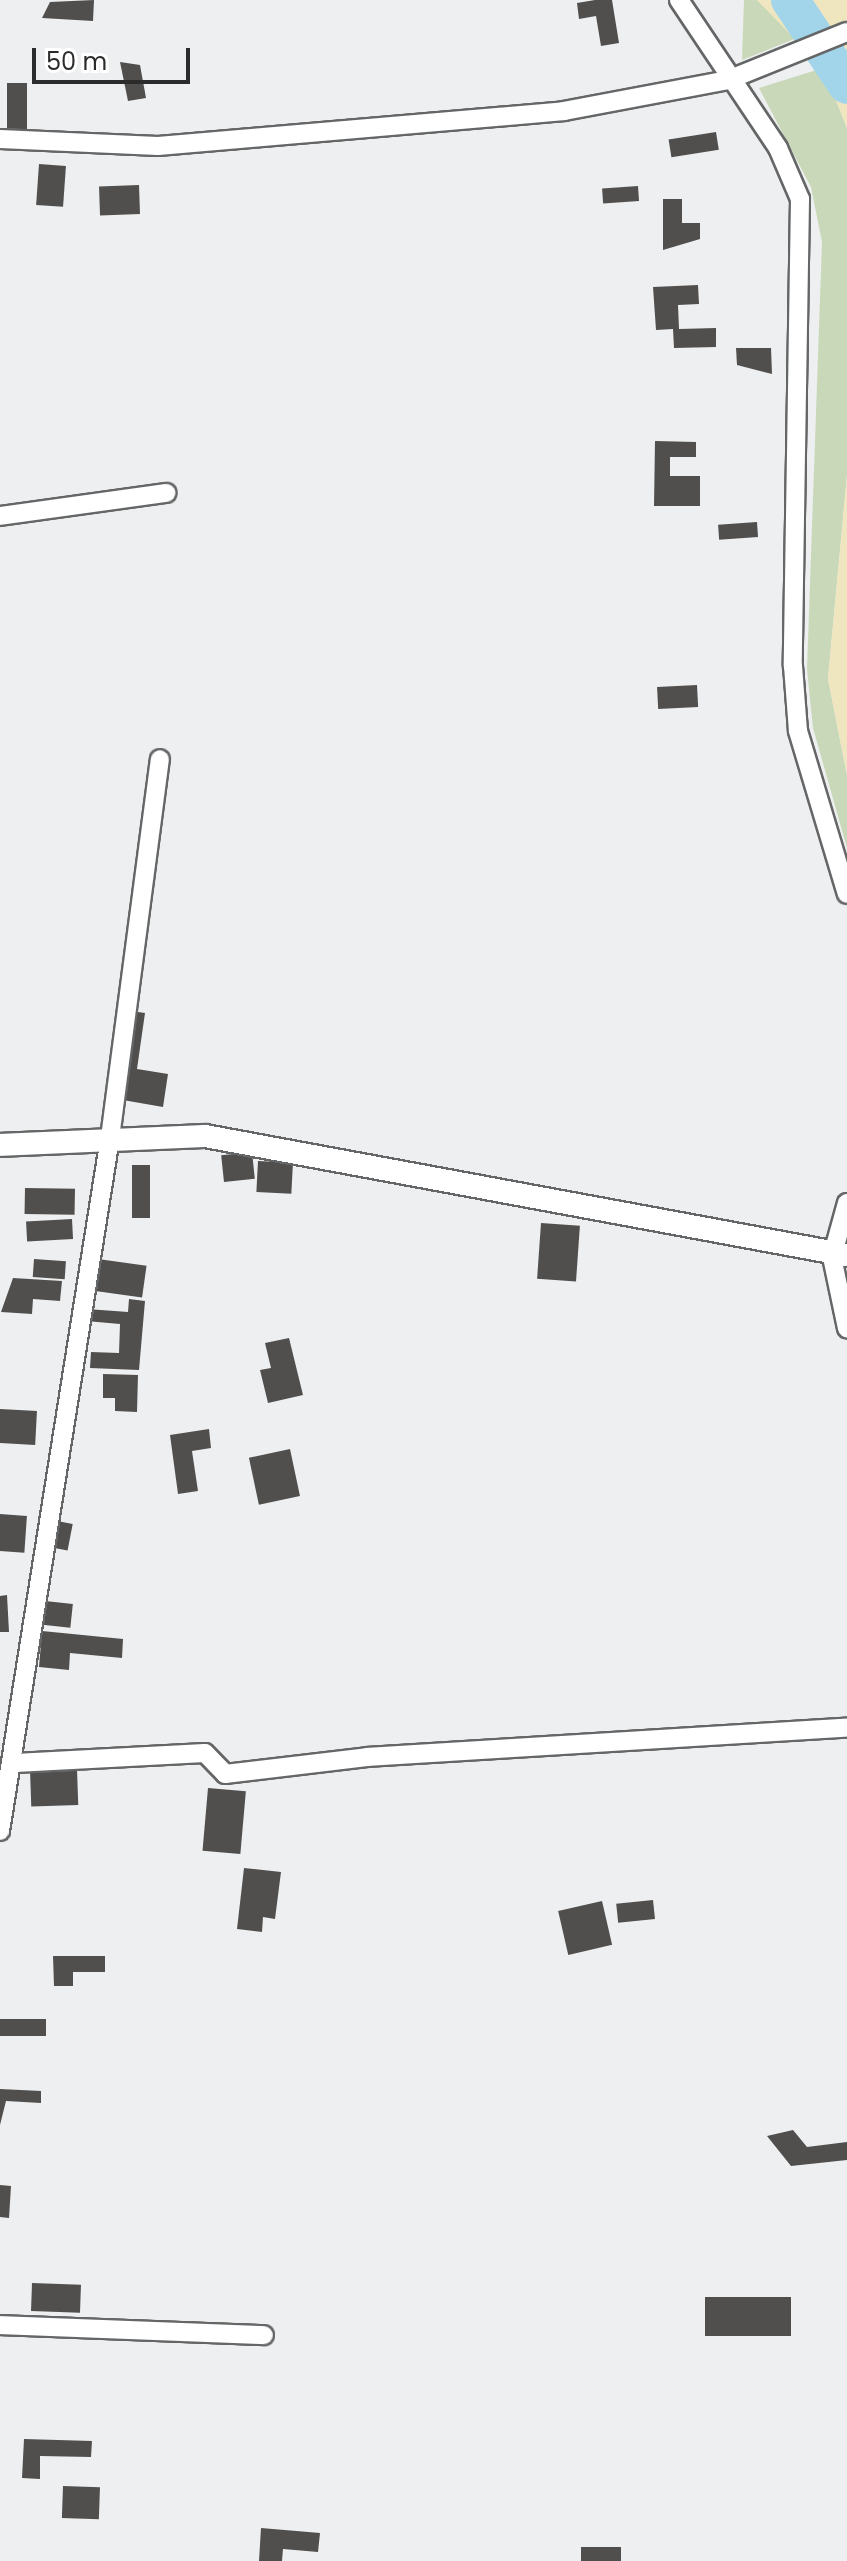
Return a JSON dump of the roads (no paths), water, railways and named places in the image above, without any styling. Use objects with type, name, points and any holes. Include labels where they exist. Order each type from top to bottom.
[{"type":"street","points":[[679,0],[728,80],[778,148],[800,199],[793,666],[798,731],[847,894]]},
{"type":"street","points":[[0,139],[158,146],[564,111],[728,80],[799,55],[847,32]]},
{"type":"street","points":[[0,516],[166,493]]},
{"type":"street","points":[[0,1831],[15,1763],[110,1138],[160,759]]},
{"type":"street","points":[[0,1145],[205,1136],[280,1146],[839,1256]]},
{"type":"street","points":[[847,1203],[839,1256],[847,1328]]},
{"type":"street","points":[[15,1763],[205,1753],[225,1774],[367,1757],[847,1728]]},
{"type":"street","points":[[0,2325],[264,2335]]},
{"type":"waterway","points":[[790,0],[847,85]]}]
